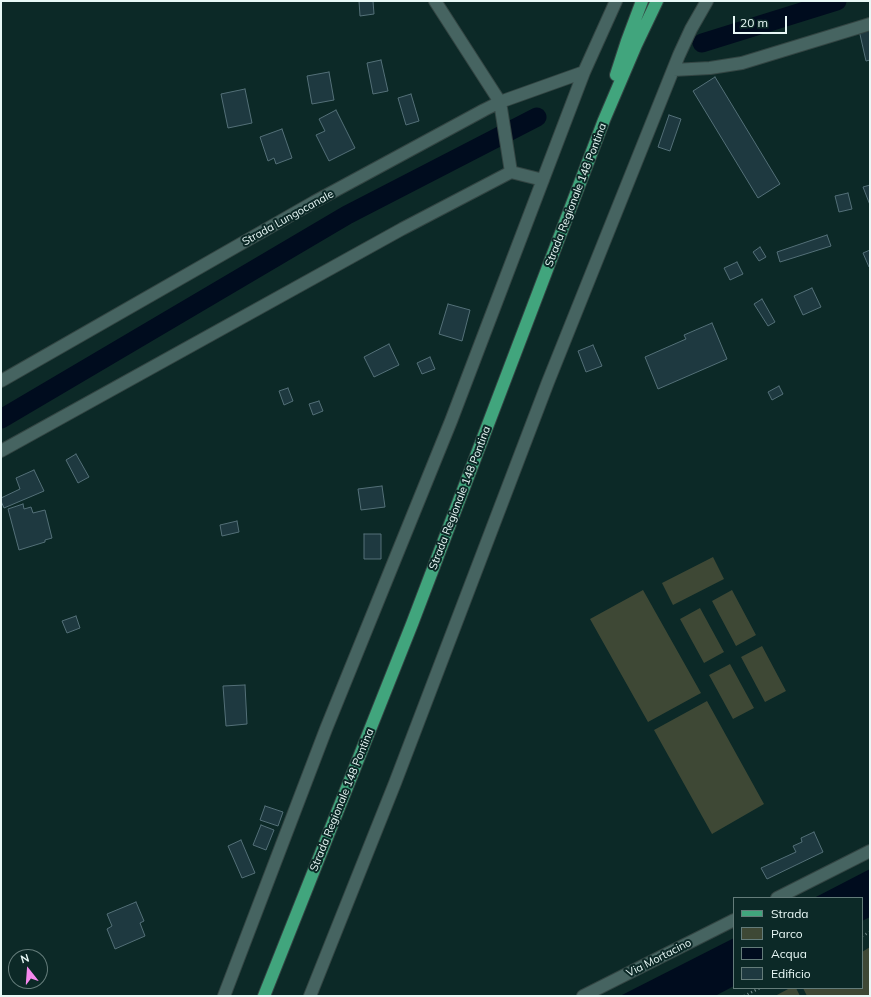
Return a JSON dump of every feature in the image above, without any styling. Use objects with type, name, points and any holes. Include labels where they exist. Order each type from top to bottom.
[{"type":"main road","points":[[604,120],[621,60],[642,1]]},
{"type":"main road","name":"Strada Regionale 148 Pontina","points":[[264,996],[412,624],[604,120],[636,45],[658,1]]},
{"type":"street","points":[[435,1],[500,102],[511,172]]},
{"type":"street","points":[[224,996],[326,729],[451,421],[584,72],[616,1]]},
{"type":"street","points":[[310,996],[395,783],[548,382],[673,70],[691,29],[707,1]]},
{"type":"street","points":[[673,70],[710,68],[742,63],[870,24]]},
{"type":"street","name":"Strada Lungocanale","points":[[1,381],[314,202],[500,102],[584,72]]},
{"type":"street","points":[[1,451],[402,229],[511,172],[543,180]]},
{"type":"street","points":[[779,897],[870,851]]},
{"type":"street","name":"Via Mortacino","points":[[583,996],[733,921]]},
{"type":"path","points":[[744,996],[758,989]]},
{"type":"green space","points":[[713,557],[724,579],[673,605],[662,583]]},
{"type":"green space","points":[[643,590],[701,693],[648,722],[590,619]]},
{"type":"green space","points":[[732,590],[756,635],[736,646],[712,601]]},
{"type":"green space","points":[[700,608],[724,652],[704,663],[680,619]]},
{"type":"green space","points":[[762,646],[786,691],[765,702],[741,657]]},
{"type":"green space","points":[[730,664],[754,708],[733,719],[709,675]]},
{"type":"green space","points":[[707,701],[764,804],[712,834],[654,730]]},
{"type":"green space","points":[[870,947],[870,996],[807,996],[804,989],[863,989],[863,951]]},
{"type":"green space","points":[[788,989],[796,989],[800,996],[775,996]]},
{"type":"water","points":[[870,869],[870,917],[863,920],[863,897],[816,897]]},
{"type":"water","points":[[733,939],[733,987],[715,996],[620,996]]},
{"type":"building","points":[[359,1],[373,1],[374,14],[360,16]]},
{"type":"building","points":[[870,28],[870,60],[866,61],[859,30]]},
{"type":"building","points":[[381,60],[388,91],[373,94],[367,63]]},
{"type":"building","points":[[329,72],[334,100],[312,104],[307,76]]},
{"type":"building","points":[[715,77],[780,184],[758,198],[693,91]]},
{"type":"building","points":[[245,89],[252,123],[228,128],[221,94]]},
{"type":"building","points":[[411,94],[419,121],[406,125],[398,98]]},
{"type":"building","points":[[336,110],[355,148],[329,161],[316,135],[325,131],[319,119]]},
{"type":"building","points":[[669,115],[681,119],[670,151],[658,147]]},
{"type":"building","points":[[282,129],[292,158],[276,164],[274,158],[268,161],[260,137]]},
{"type":"building","points":[[870,185],[870,205],[863,187]]},
{"type":"building","points":[[848,193],[852,209],[839,212],[835,196]]},
{"type":"building","points":[[827,235],[831,246],[780,262],[777,252]]},
{"type":"building","points":[[760,247],[766,257],[759,261],[753,252]]},
{"type":"building","points":[[870,250],[870,266],[869,267],[863,253]]},
{"type":"building","points":[[737,262],[743,274],[730,280],[724,268]]},
{"type":"building","points":[[812,288],[821,307],[803,315],[794,296]]},
{"type":"building","points":[[762,299],[775,322],[768,326],[754,304]]},
{"type":"building","points":[[448,304],[470,310],[462,341],[439,334]]},
{"type":"building","points":[[712,323],[727,359],[658,389],[645,357],[686,339],[684,335]]},
{"type":"building","points":[[389,344],[399,365],[374,377],[364,357]]},
{"type":"building","points":[[593,345],[602,366],[586,372],[578,351]]},
{"type":"building","points":[[430,357],[435,369],[422,374],[417,363]]},
{"type":"building","points":[[779,386],[783,394],[772,400],[768,392]]},
{"type":"building","points":[[288,388],[293,401],[284,405],[279,391]]},
{"type":"building","points":[[319,401],[323,411],[313,415],[309,404]]},
{"type":"building","points":[[76,454],[89,477],[78,483],[66,460]]},
{"type":"building","points":[[34,470],[44,491],[4,508],[1,498],[20,489],[16,478]]},
{"type":"building","points":[[382,486],[385,507],[361,510],[358,489]]},
{"type":"building","points":[[23,504],[24,509],[31,507],[33,513],[45,510],[52,538],[45,540],[45,542],[19,550],[8,509]]},
{"type":"building","points":[[237,521],[239,532],[222,536],[220,525]]},
{"type":"building","points":[[364,534],[381,534],[381,559],[364,559]]},
{"type":"building","points":[[76,616],[80,628],[67,633],[62,621]]},
{"type":"building","points":[[245,685],[247,724],[226,726],[223,686]]},
{"type":"building","points":[[265,806],[283,812],[278,826],[260,820]]},
{"type":"building","points":[[261,825],[274,830],[266,850],[253,845]]},
{"type":"building","points":[[814,832],[823,852],[767,879],[761,868],[796,852],[793,846],[802,842],[801,838]]},
{"type":"building","points":[[241,840],[255,873],[242,878],[228,846]]},
{"type":"building","points":[[136,902],[144,921],[140,923],[145,936],[115,949],[107,929],[112,926],[107,914]]},
{"type":"waterway","points":[[702,43],[837,1]]},
{"type":"waterway","points":[[1,419],[347,215],[537,117]]}]
